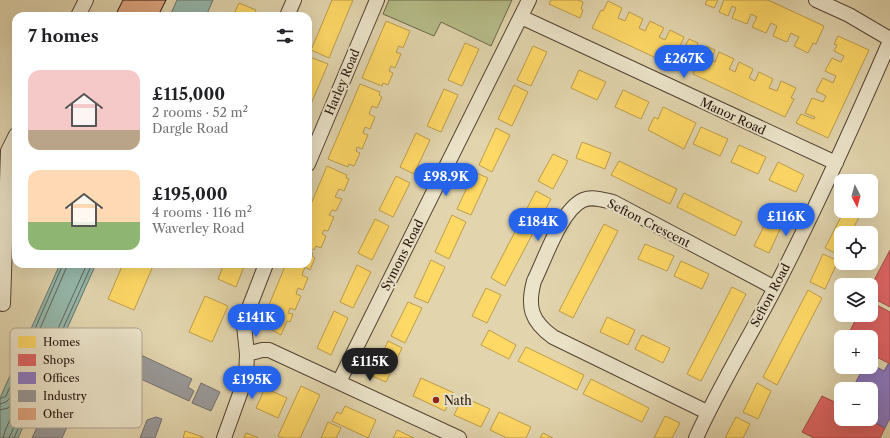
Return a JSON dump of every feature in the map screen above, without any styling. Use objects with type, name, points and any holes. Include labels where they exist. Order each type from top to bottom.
[{"type":"street","points":[[80,12],[86,0]]},
{"type":"street","name":"Harley Road","points":[[312,154],[377,0]]},
{"type":"street","name":"Symons Road","points":[[338,382],[529,0]]},
{"type":"street","points":[[816,0],[849,15],[890,40]]},
{"type":"street","points":[[289,12],[291,1]]},
{"type":"street","name":"Manor Road","points":[[521,18],[836,163]]},
{"type":"street","name":"Sefton Road","points":[[696,438],[707,412],[775,288],[836,163],[890,40]]},
{"type":"street","points":[[3,304],[8,151],[12,143]]},
{"type":"street","name":"Sefton Crescent","points":[[707,412],[553,337],[540,327],[532,312],[531,294],[540,268],[570,210],[584,200],[597,198],[613,202],[775,288]]},
{"type":"street","points":[[224,438],[246,377],[247,354],[244,325],[264,268]]},
{"type":"street","points":[[247,354],[262,350],[269,350],[459,438]]},
{"type":"green space","points":[[389,0],[512,0],[491,46],[441,22],[434,36],[383,14]]},
{"type":"water","points":[[177,0],[213,0],[208,12],[172,12]]},
{"type":"water","points":[[58,268],[94,268],[67,328],[31,328]]},
{"type":"water","points":[[10,376],[10,428],[22,428],[18,438],[0,438],[0,398]]},
{"type":"building: Homes","points":[[332,0],[353,0],[329,58],[312,50]]},
{"type":"building: Homes","points":[[551,0],[578,0],[583,2],[581,9],[583,10],[580,18],[549,4]]},
{"type":"building: Homes","points":[[707,0],[718,0],[714,8],[705,4]]},
{"type":"building: Homes","points":[[724,0],[768,0],[824,26],[816,44],[813,43],[808,53],[794,46],[799,37],[791,33],[787,42],[773,36],[777,26],[771,23],[766,33],[752,27],[757,17],[751,14],[747,24],[732,18],[736,8],[732,6],[728,16],[719,12]]},
{"type":"building: Homes","points":[[608,1],[622,8],[618,18],[625,21],[629,12],[643,19],[639,28],[645,31],[650,21],[664,28],[659,37],[665,40],[670,30],[684,37],[680,46],[684,48],[689,39],[698,43],[684,71],[592,28],[601,10],[603,11]]},
{"type":"building: Homes","points":[[239,3],[256,10],[255,12],[235,12]]},
{"type":"building: Homes","points":[[386,21],[410,31],[403,48],[399,46],[396,52],[401,54],[395,68],[391,66],[389,71],[393,73],[388,85],[383,83],[382,86],[362,78]]},
{"type":"building: Homes","points":[[838,36],[869,50],[828,138],[796,123],[801,114],[814,119],[815,117],[805,113],[812,98],[823,102],[826,96],[816,91],[823,78],[833,83],[836,76],[825,71],[832,58],[841,62],[844,56],[834,51],[837,45],[834,44]]},
{"type":"building: Homes","points":[[465,43],[479,49],[462,86],[448,80]]},
{"type":"building: Homes","points":[[533,46],[547,52],[531,86],[517,80]]},
{"type":"building: Homes","points":[[706,46],[715,50],[711,60],[715,62],[719,52],[734,59],[729,69],[735,72],[739,62],[753,69],[749,78],[755,81],[759,72],[773,79],[769,88],[777,91],[781,81],[796,88],[791,98],[794,99],[785,117],[693,74]]},
{"type":"building: Homes","points":[[312,58],[328,64],[312,102]]},
{"type":"building: Homes","points":[[579,70],[606,82],[597,100],[571,88]]},
{"type":"building: Homes","points":[[360,84],[380,92],[379,95],[382,97],[377,108],[372,106],[369,114],[375,117],[370,129],[365,127],[363,133],[368,135],[362,149],[357,147],[356,151],[360,153],[354,166],[349,164],[348,167],[328,159]]},
{"type":"building: Homes","points":[[514,85],[528,92],[512,126],[498,119]]},
{"type":"building: Homes","points":[[444,89],[458,95],[441,132],[427,126]]},
{"type":"building: Homes","points":[[623,90],[649,102],[641,119],[615,107]]},
{"type":"building: Homes","points":[[663,107],[696,123],[684,149],[648,130],[654,117],[658,119]]},
{"type":"building: Homes","points":[[701,127],[728,139],[720,156],[693,144]]},
{"type":"building: Homes","points":[[496,128],[510,135],[492,172],[479,165]]},
{"type":"building: Homes","points":[[416,133],[430,140],[414,174],[400,167]]},
{"type":"building: Homes","points":[[582,142],[611,153],[605,169],[576,158]]},
{"type":"building: Homes","points":[[739,145],[766,157],[758,174],[731,162]]},
{"type":"building: Homes","points":[[553,154],[568,161],[553,189],[538,181]]},
{"type":"building: Homes","points":[[619,161],[677,189],[670,204],[611,175]]},
{"type":"building: Homes","points":[[778,162],[804,175],[796,192],[769,180]]},
{"type":"building: Homes","points":[[327,166],[347,175],[346,178],[349,179],[344,191],[339,189],[335,197],[342,199],[336,211],[332,210],[329,215],[334,217],[328,231],[324,230],[322,234],[326,236],[321,248],[316,246],[314,250],[312,249],[312,202]]},
{"type":"building: Homes","points":[[474,172],[488,178],[471,215],[457,209]]},
{"type":"building: Homes","points":[[396,176],[410,183],[393,217],[379,210]]},
{"type":"building: Homes","points":[[536,191],[551,199],[505,286],[491,278]]},
{"type":"building: Homes","points":[[684,193],[742,222],[735,236],[677,207]]},
{"type":"building: Homes","points":[[452,215],[466,222],[449,259],[435,252]]},
{"type":"building: Homes","points":[[768,218],[782,225],[769,253],[754,246]]},
{"type":"building: Homes","points":[[840,218],[858,218],[854,226],[836,226]]},
{"type":"building: Homes","points":[[375,219],[389,226],[372,260],[358,253]]},
{"type":"building: Homes","points":[[604,224],[618,231],[573,318],[559,311]]},
{"type":"building: Homes","points":[[834,230],[834,252],[825,248]]},
{"type":"building: Homes","points":[[645,244],[674,256],[667,271],[638,259]]},
{"type":"building: Homes","points":[[823,254],[834,259],[834,270],[825,289],[810,282]]},
{"type":"building: Homes","points":[[312,256],[315,258],[312,265]]},
{"type":"building: Homes","points":[[431,260],[445,267],[428,303],[414,297]]},
{"type":"building: Homes","points":[[681,261],[709,274],[702,289],[674,276]]},
{"type":"building: Homes","points":[[357,265],[371,272],[353,308],[340,302]]},
{"type":"building: Homes","points":[[121,268],[152,268],[134,310],[108,299]]},
{"type":"building: Homes","points":[[222,268],[243,268],[236,287],[218,279]]},
{"type":"building: Homes","points":[[284,268],[305,268],[302,275],[308,278],[303,290],[298,288],[296,294],[301,296],[295,310],[290,308],[288,313],[293,314],[290,322],[287,321],[281,335],[261,324]]},
{"type":"building: Homes","points":[[732,287],[746,294],[701,381],[687,374]]},
{"type":"building: Homes","points":[[486,288],[501,295],[487,323],[472,316]]},
{"type":"building: Homes","points":[[808,290],[822,298],[777,385],[763,377]]},
{"type":"building: Homes","points":[[205,296],[228,306],[212,342],[189,332]]},
{"type":"building: Homes","points":[[408,302],[422,308],[405,343],[391,336]]},
{"type":"building: Homes","points":[[334,311],[348,318],[331,355],[317,348]]},
{"type":"building: Homes","points":[[607,317],[635,330],[628,345],[600,332]]},
{"type":"building: Homes","points":[[489,330],[516,345],[509,359],[481,345]]},
{"type":"building: Homes","points":[[642,335],[670,348],[663,363],[635,349]]},
{"type":"building: Homes","points":[[388,341],[402,348],[386,382],[372,376]]},
{"type":"building: Homes","points":[[526,347],[584,375],[577,390],[518,361]]},
{"type":"building: Homes","points":[[421,378],[454,393],[445,411],[413,396]]},
{"type":"building: Homes","points":[[591,379],[649,408],[642,422],[583,394]]},
{"type":"building: Homes","points":[[757,383],[771,391],[758,419],[743,412]]},
{"type":"building: Homes","points":[[301,386],[320,395],[300,438],[283,438],[278,436]]},
{"type":"building: Homes","points":[[265,388],[287,398],[278,418],[256,408]]},
{"type":"building: Homes","points":[[463,397],[490,409],[481,427],[454,415]]},
{"type":"building: Homes","points":[[345,406],[376,420],[368,438],[332,421],[337,412],[341,414]]},
{"type":"building: Homes","points":[[499,412],[531,427],[526,438],[507,438],[490,430]]},
{"type":"building: Homes","points":[[665,416],[680,423],[672,438],[654,438]]},
{"type":"building: Homes","points":[[736,417],[750,424],[743,438],[725,438]]},
{"type":"building: Homes","points":[[328,422],[341,428],[336,438],[321,438]]},
{"type":"building: Homes","points":[[397,430],[414,438],[393,438]]},
{"type":"building: Homes","points":[[185,431],[203,437],[203,438],[183,438]]},
{"type":"building: Homes","points":[[246,433],[259,438],[244,438]]},
{"type":"building: Homes","points":[[543,433],[553,438],[540,438]]},
{"type":"building: Shops","points":[[890,250],[890,307],[878,301],[878,278],[875,278]]},
{"type":"building: Shops","points":[[878,306],[890,312],[890,364],[878,358],[878,330],[850,330],[854,322],[878,322]]},
{"type":"building: Shops","points":[[822,396],[834,402],[834,426],[878,426],[878,424],[885,428],[880,438],[814,438],[802,432]]},
{"type":"building: Offices","points":[[888,364],[890,365],[890,418],[885,428],[878,424],[878,382],[856,382],[860,374],[878,374],[878,368],[884,371]]},
{"type":"building: Industry","points":[[143,356],[192,379],[188,387],[194,391],[189,401],[142,380]]},
{"type":"building: Industry","points":[[201,383],[220,392],[211,411],[192,403]]},
{"type":"building: Industry","points":[[156,417],[162,419],[155,438],[140,438],[147,420]]},
{"type":"building: Industry","points":[[37,428],[67,428],[62,438],[32,438]]},
{"type":"building: Other","points":[[123,0],[166,0],[160,12],[117,12]]},
{"type":"place","name":"Nath","points":[[436,400]]}]
